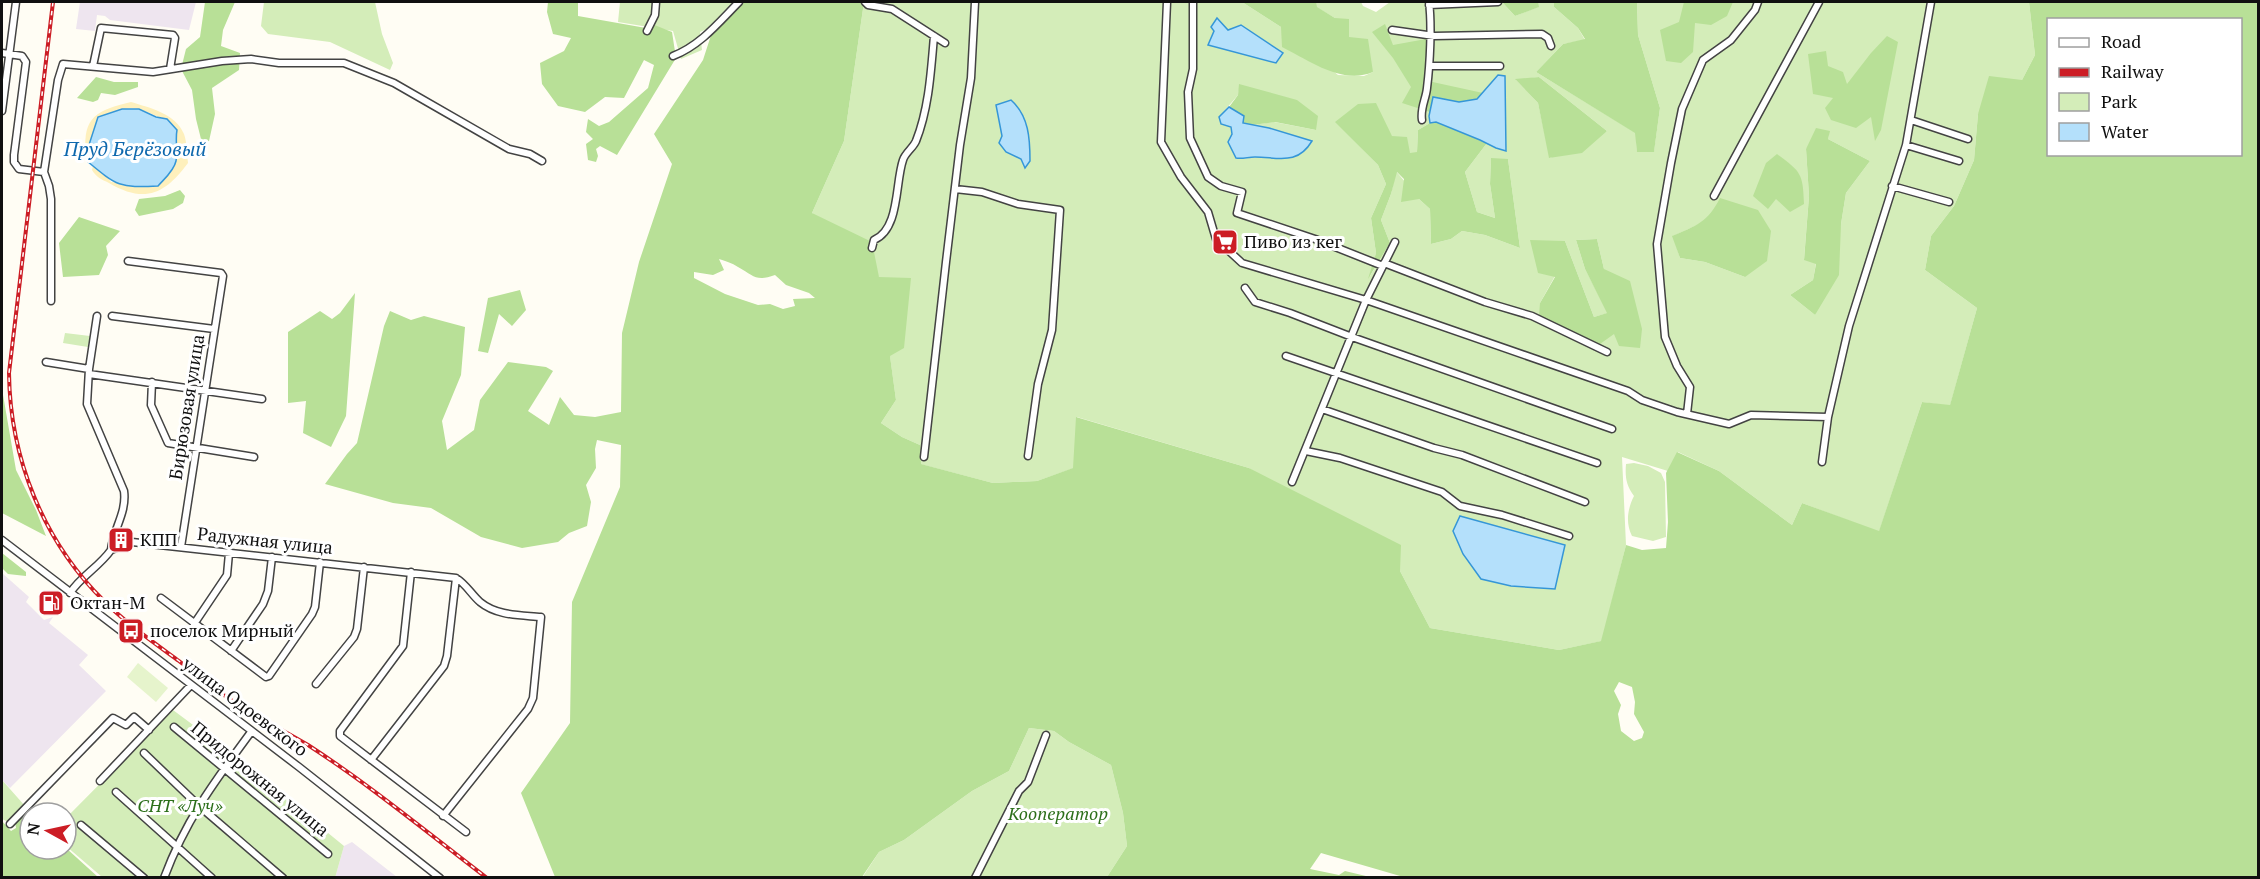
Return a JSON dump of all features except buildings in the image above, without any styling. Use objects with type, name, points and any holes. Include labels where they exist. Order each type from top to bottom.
[{"type":"street","points":[[2,111],[5,54],[16,2]]},
{"type":"street","points":[[647,31],[655,15],[656,2]]},
{"type":"street","points":[[673,56],[690,49],[704,38],[739,2]]},
{"type":"street","points":[[865,2],[868,5],[892,9],[945,43]]},
{"type":"street","points":[[924,457],[955,189],[971,78],[975,2]]},
{"type":"street","points":[[1167,2],[1161,142],[1181,177],[1208,212],[1216,239],[1242,263],[1366,300],[1628,391],[1642,400],[1687,414],[1729,424],[1752,415],[1828,417]]},
{"type":"street","points":[[1193,2],[1193,69],[1188,92],[1190,138],[1208,177],[1221,186],[1242,192],[1237,213],[1315,239],[1485,302],[1532,316],[1607,352]]},
{"type":"street","points":[[1687,414],[1690,387],[1677,366],[1665,337],[1657,244],[1682,110],[1703,60],[1731,40],[1755,10],[1758,2]]},
{"type":"street","points":[[1714,196],[1819,2]]},
{"type":"street","points":[[1822,462],[1828,417],[1849,326],[1906,145],[1931,2]]},
{"type":"street","points":[[1422,120],[1421,112],[1426,97],[1430,66],[1429,3],[1500,3]]},
{"type":"street","points":[[93,66],[100,28],[173,35],[175,38],[170,69]]},
{"type":"street","points":[[1392,30],[1429,35],[1542,34],[1548,38],[1551,46]]},
{"type":"street","points":[[872,248],[874,240],[890,225],[903,158],[915,143],[927,102],[934,36]]},
{"type":"street","points":[[5,54],[22,56],[26,62],[14,162],[19,169],[44,172]]},
{"type":"street","points":[[51,301],[51,199],[44,172],[58,80],[63,64],[153,72],[251,59],[279,63],[344,63],[394,83],[509,149],[530,154],[542,161]]},
{"type":"street","points":[[1430,66],[1500,66]]},
{"type":"street","points":[[1911,120],[1968,140]]},
{"type":"street","points":[[1906,145],[1959,161]]},
{"type":"street","points":[[1892,186],[1949,202]]},
{"type":"street","points":[[955,189],[982,192],[1018,204],[1060,210],[1052,330],[1038,384],[1028,456]]},
{"type":"street","points":[[1292,482],[1366,300],[1395,242]]},
{"type":"street","name":"Бирюзовая улица","points":[[128,261],[220,273],[223,276],[181,547]]},
{"type":"street","points":[[1245,288],[1255,302],[1612,429]]},
{"type":"street","points":[[112,315],[214,329]]},
{"type":"street","points":[[70,593],[111,550],[112,538],[124,508],[125,496],[87,404],[97,316]]},
{"type":"street","points":[[1286,356],[1597,463]]},
{"type":"street","points":[[46,362],[152,382],[262,399]]},
{"type":"street","points":[[152,382],[151,405],[168,443],[254,457]]},
{"type":"street","points":[[1322,409],[1434,448],[1462,455],[1585,502]]},
{"type":"street","points":[[1306,451],[1340,458],[1442,492],[1460,506],[1502,515],[1569,536]]},
{"type":"street","name":"улица Одоевского","points":[[2,540],[440,878]]},
{"type":"street","name":"Радужная улица","points":[[111,550],[132,542],[456,578]]},
{"type":"street","points":[[194,624],[227,575],[229,553]]},
{"type":"street","points":[[231,651],[263,604],[268,591],[272,557]]},
{"type":"street","points":[[161,598],[266,677],[269,676],[312,614],[315,607],[320,562]]},
{"type":"street","points":[[316,684],[354,637],[357,629],[363,567]]},
{"type":"street","points":[[411,572],[403,646],[340,730],[340,736],[443,816],[466,831]]},
{"type":"street","points":[[371,760],[444,666],[456,578],[465,584],[479,601],[492,610],[506,614],[541,617],[533,698],[528,709],[443,816]]},
{"type":"street","points":[[100,781],[190,685]]},
{"type":"street","points":[[10,824],[113,718],[126,725],[134,717],[149,730]]},
{"type":"street","name":"Придорожная улица","points":[[174,727],[328,854]]},
{"type":"street","points":[[164,878],[176,846],[198,805],[251,732]]},
{"type":"street","points":[[975,878],[1017,794],[1028,782],[1046,735]]},
{"type":"street","points":[[144,753],[198,805],[282,878]]},
{"type":"street","points":[[116,792],[212,878]]},
{"type":"street","points":[[81,825],[144,878]]},
{"type":"shaded area","points":[[80,2],[196,2],[189,30],[110,20],[105,16],[97,15],[95,31],[76,29]]},
{"type":"shaded area","points":[[2,573],[29,597],[26,602],[44,620],[53,617],[49,623],[88,655],[79,665],[106,691],[10,788],[2,780]]},
{"type":"shaded area","points":[[352,842],[397,877],[335,878],[344,846]]},
{"type":"green space","points":[[205,2],[235,2],[223,30],[221,46],[240,53],[239,70],[212,88],[215,114],[209,141],[202,143],[192,90],[181,69],[186,49],[200,37]]},
{"type":"green space","points":[[264,2],[375,2],[382,34],[393,63],[390,70],[330,42],[268,34],[261,26]]},
{"type":"green space","points":[[548,2],[578,2],[578,16],[646,28],[652,24],[672,32],[676,58],[617,155],[600,146],[596,149],[598,156],[596,162],[588,160],[586,144],[593,139],[586,132],[588,119],[599,126],[609,122],[648,88],[654,65],[644,60],[624,98],[605,97],[585,112],[558,106],[542,84],[540,63],[564,51],[571,38],[553,34],[547,12]]},
{"type":"green space","points":[[620,2],[743,2],[714,26],[700,32],[702,50],[681,59],[673,31],[618,22]]},
{"type":"green space","points":[[743,2],[864,2],[844,141],[812,213],[872,242],[879,277],[911,278],[904,348],[890,356],[896,400],[881,423],[902,437],[920,445],[921,464],[993,483],[1037,481],[1073,468],[1076,417],[1249,468],[1401,545],[1400,571],[1430,628],[1559,650],[1601,641],[1626,545],[1642,550],[1666,548],[1668,522],[1666,473],[1677,452],[1719,471],[1792,525],[1802,503],[1879,531],[1922,402],[1950,405],[1977,308],[1925,270],[1931,236],[1954,206],[1974,160],[1978,114],[1989,76],[2022,80],[2035,55],[2029,2],[2258,2],[2258,877],[1407,878],[1321,853],[1310,869],[1339,875],[1345,871],[1370,877],[1107,877],[1127,846],[1123,813],[1111,765],[1054,731],[1029,728],[1009,771],[972,791],[904,840],[879,852],[862,877],[555,877],[521,793],[570,723],[572,602],[620,487],[621,445],[597,440],[596,468],[586,485],[591,502],[587,526],[569,533],[558,542],[522,548],[481,537],[431,508],[393,503],[325,484],[357,443],[384,326],[390,311],[411,320],[424,316],[465,327],[461,375],[442,421],[447,450],[474,430],[480,400],[508,362],[546,367],[553,371],[528,411],[549,425],[560,397],[574,415],[595,417],[621,412],[622,333],[639,262],[672,164],[654,134],[703,60],[714,26]],"holes":[[[719,259],[755,277],[775,275],[786,285],[809,293],[815,298],[793,299],[795,306],[783,309],[770,304],[758,305],[725,294],[694,278],[694,272],[713,275],[724,270]],[[1619,682],[1632,687],[1635,702],[1634,714],[1644,732],[1642,738],[1634,741],[1621,731],[1618,714],[1621,705],[1614,691]]]},
{"type":"green space","points":[[864,2],[1242,2],[1281,27],[1338,75],[1364,76],[1373,72],[1335,18],[1316,7],[1316,2],[1361,2],[1363,6],[1376,12],[1390,2],[1502,2],[1515,16],[1538,7],[1538,2],[1554,2],[1554,7],[1578,28],[1585,40],[1563,44],[1536,72],[1636,133],[1637,152],[1654,151],[1660,108],[1638,35],[1637,2],[2029,2],[2035,55],[2022,80],[1978,114],[1974,160],[1954,206],[1931,236],[1925,270],[1977,308],[1950,406],[1922,402],[1879,532],[1802,503],[1792,525],[1719,471],[1678,452],[1668,471],[1622,457],[1626,545],[1602,641],[1559,650],[1430,628],[1400,571],[1249,468],[1077,417],[1074,468],[1037,481],[993,483],[920,464],[920,445],[902,437],[881,423],[896,400],[879,277],[812,213],[844,141]],"holes":[[[1241,25],[1283,53],[1208,45],[1214,30],[1228,30]],[[1539,77],[1607,131],[1550,158],[1538,103],[1516,80]],[[1240,85],[1316,130],[1274,122],[1252,125],[1311,141],[1307,149],[1243,159],[1231,127],[1219,117],[1238,95]],[[1478,99],[1506,150],[1487,143],[1465,172],[1477,212],[1495,218],[1490,184],[1491,159],[1508,159],[1520,248],[1485,235],[1462,231],[1451,239],[1431,244],[1430,209],[1396,171],[1391,194],[1381,220],[1390,243],[1370,276],[1376,253],[1371,218],[1386,184],[1378,165],[1336,122],[1392,136],[1410,153],[1417,153],[1418,130],[1430,123],[1429,116],[1459,102]],[[1011,100],[1022,114],[1024,122],[1026,140],[1024,167],[1021,159],[999,143],[1003,136],[996,105]],[[1829,131],[1828,139],[1870,161],[1846,193],[1841,224],[1815,315],[1790,295],[1813,280],[1816,263],[1804,259],[1809,196],[1806,149]],[[1714,211],[1745,277],[1705,262],[1680,258],[1673,236],[1702,223]],[[1597,239],[1614,334],[1540,303],[1555,276],[1565,241],[1594,317],[1608,313],[1585,269],[1576,240]]]},
{"type":"green space","points":[[1242,2],[1316,2],[1317,7],[1335,18],[1349,19],[1349,37],[1368,39],[1373,72],[1350,76],[1326,70],[1304,59],[1282,47],[1281,27]]},
{"type":"green space","points":[[1502,2],[1538,2],[1539,7],[1515,16]]},
{"type":"green space","points":[[1554,2],[1637,2],[1638,35],[1660,108],[1654,152],[1637,152],[1635,133],[1536,72],[1563,44],[1585,39],[1578,28],[1554,7]]},
{"type":"green space","points":[[1684,2],[1733,2],[1727,16],[1711,25],[1695,23],[1693,52],[1681,63],[1666,61],[1660,30],[1679,22]]},
{"type":"green space","points":[[1385,24],[1393,45],[1426,39],[1428,81],[1483,93],[1478,99],[1459,102],[1433,97],[1430,112],[1402,103],[1411,87],[1393,58],[1372,32]]},
{"type":"green space","points":[[1887,36],[1898,42],[1881,130],[1875,141],[1871,117],[1856,128],[1831,120],[1825,108],[1833,98],[1813,94],[1808,54],[1826,51],[1828,66],[1843,72],[1847,84]]},
{"type":"green space","points":[[96,77],[114,82],[138,82],[138,87],[115,95],[101,93],[98,100],[93,102],[77,98]]},
{"type":"green space","points":[[1539,77],[1607,131],[1582,153],[1549,158],[1538,103],[1515,79]]},
{"type":"green space","points":[[1239,84],[1297,100],[1318,116],[1316,130],[1275,122],[1252,125],[1243,123],[1229,107],[1238,95]]},
{"type":"green space","points":[[1376,103],[1392,136],[1407,137],[1410,153],[1417,152],[1418,130],[1436,122],[1487,143],[1465,172],[1477,212],[1495,218],[1490,184],[1491,158],[1508,159],[1520,248],[1485,235],[1462,231],[1451,239],[1431,244],[1430,209],[1419,199],[1401,202],[1404,179],[1397,172],[1381,220],[1390,243],[1368,279],[1376,253],[1371,218],[1386,184],[1378,165],[1335,122],[1358,104]]},
{"type":"green space","points":[[1816,128],[1830,131],[1828,139],[1870,161],[1846,193],[1841,224],[1839,275],[1815,315],[1790,295],[1813,280],[1816,264],[1804,260],[1809,196],[1806,149]]},
{"type":"green space","points":[[1777,154],[1796,170],[1803,186],[1804,204],[1790,212],[1776,199],[1768,209],[1753,196],[1766,163]]},
{"type":"green space","points":[[180,190],[185,196],[183,203],[173,209],[139,216],[135,210],[139,199],[165,196]]},
{"type":"green space","points":[[1720,198],[1758,210],[1771,231],[1767,261],[1745,277],[1705,262],[1680,258],[1672,236],[1706,218]]},
{"type":"green space","points":[[79,217],[120,231],[106,246],[108,255],[99,275],[63,277],[59,243]]},
{"type":"green space","points":[[1597,239],[1604,269],[1630,281],[1642,329],[1640,348],[1619,346],[1614,334],[1600,344],[1539,316],[1540,303],[1555,277],[1538,273],[1530,240],[1565,241],[1594,317],[1607,313],[1585,269],[1576,240]]},
{"type":"green space","points":[[520,290],[526,310],[512,326],[499,314],[488,353],[478,351],[488,298]]},
{"type":"green space","points":[[355,293],[346,416],[331,447],[303,433],[306,401],[288,403],[288,332],[320,311],[332,319],[340,313]]},
{"type":"green space","points":[[65,333],[90,336],[88,347],[63,343]]},
{"type":"green space","points":[[2,389],[16,470],[46,536],[2,513]]},
{"type":"green space","points":[[1626,464],[1648,466],[1661,473],[1665,482],[1666,537],[1653,541],[1632,536],[1628,515],[1634,496],[1626,477]]},
{"type":"green space","points":[[2,553],[26,572],[26,576],[8,574],[2,568]]},
{"type":"green space","points":[[138,663],[168,688],[156,702],[127,677]]},
{"type":"green space","name":"СНТ «Луч»","points":[[173,710],[224,748],[344,846],[335,878],[102,877],[78,856],[78,806]]},
{"type":"green space","name":"Кооператор","points":[[1029,728],[1054,731],[1111,765],[1123,813],[1127,846],[1107,877],[862,878],[879,852],[904,840],[972,791],[1009,771]]},
{"type":"green space","points":[[2,780],[21,801],[18,801],[18,813],[10,821],[2,819]]},
{"type":"green space","points":[[18,818],[18,861],[78,861],[78,859],[98,877],[2,877],[2,821],[11,831],[16,828],[15,821]]},
{"type":"sand","points":[[131,102],[154,109],[175,121],[184,134],[186,144],[188,163],[179,174],[162,188],[144,194],[133,193],[99,178],[92,170],[93,166],[103,172],[111,182],[158,186],[174,160],[175,154],[166,119],[133,108],[98,117],[86,154],[87,131],[95,117],[109,108]]},
{"type":"water","points":[[1217,18],[1228,30],[1241,25],[1283,53],[1276,63],[1208,45],[1214,31],[1211,27]]},
{"type":"water","points":[[1498,75],[1505,76],[1506,151],[1436,122],[1430,123],[1433,97],[1459,102],[1477,99]]},
{"type":"water","points":[[1011,100],[1022,113],[1027,128],[1030,161],[1025,168],[1021,159],[1006,152],[999,143],[1002,136],[996,105]]},
{"type":"water","points":[[1229,107],[1244,116],[1243,123],[1312,141],[1306,149],[1293,157],[1236,158],[1228,142],[1232,134],[1231,127],[1221,124],[1219,117]]},
{"type":"water","name":"Пруд Берёзовый","points":[[122,109],[139,109],[156,117],[167,119],[177,130],[175,165],[158,186],[119,184],[87,161],[86,154],[98,117]]},
{"type":"water","points":[[1460,516],[1565,545],[1555,589],[1511,586],[1481,579],[1463,554],[1453,531]]},
{"type":"railway","points":[[53,2],[9,373],[11,405],[23,467],[47,525],[82,577],[131,625],[230,699],[308,745],[354,776],[487,878]]},
{"type":"place","name":"Пиво из кег","points":[[1225,242]]},
{"type":"place","name":"КПП","points":[[121,540]]},
{"type":"place","name":"Октан-М","points":[[51,603]]},
{"type":"place","name":"поселок Мирный","points":[[131,631]]}]
